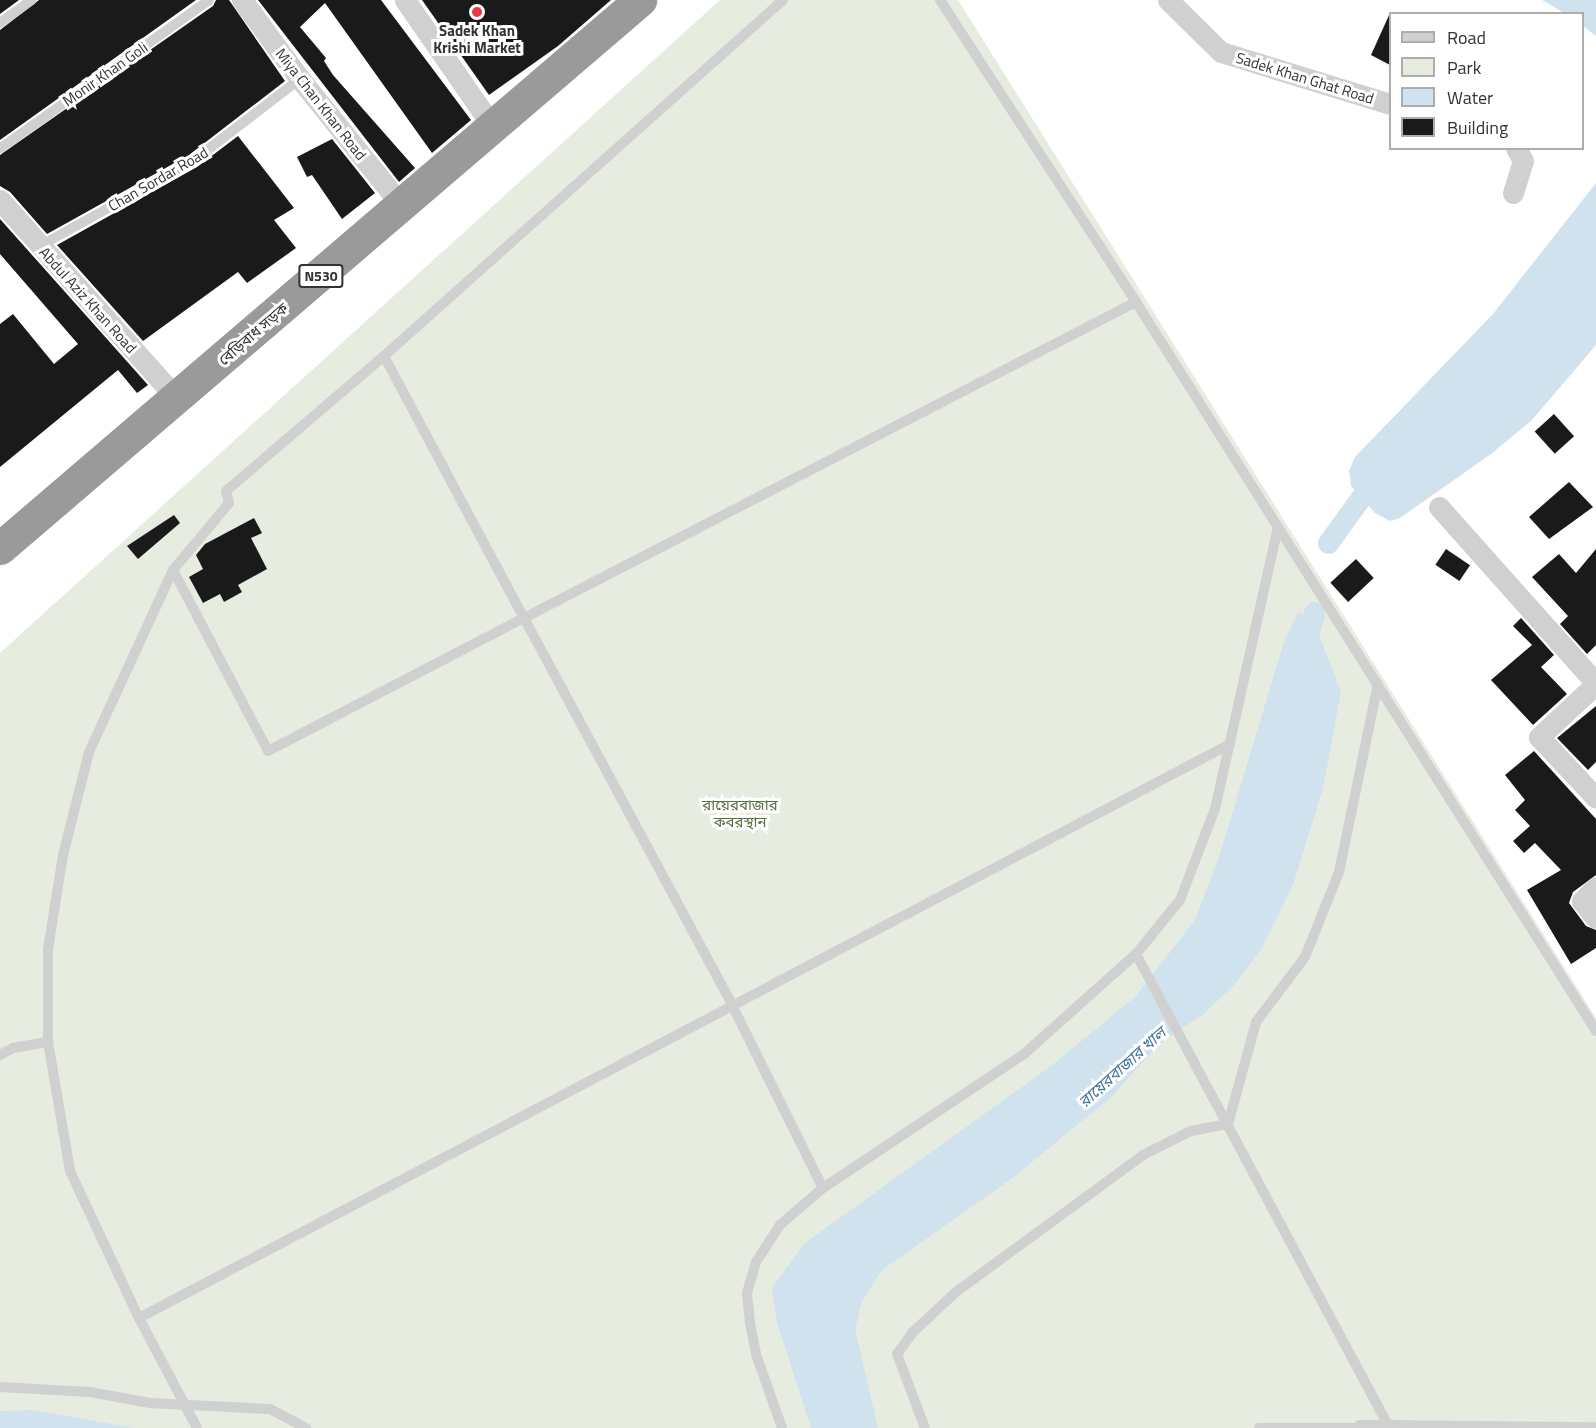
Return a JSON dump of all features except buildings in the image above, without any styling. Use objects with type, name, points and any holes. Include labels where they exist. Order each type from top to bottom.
[{"type":"highway","name":"বেড়িবাধ সড়ক","points":[[0,548],[177,399],[640,0]]},
{"type":"street","name":"Miya Chan Khan Road","points":[[242,0],[300,79],[402,206]]},
{"type":"street","points":[[405,0],[493,127]]},
{"type":"street","name":"Sadek Khan Ghat Road","points":[[1168,0],[1221,52],[1389,104]]},
{"type":"street","points":[[1512,193],[1523,161],[1517,150]]},
{"type":"street","name":"Abdul Aziz Khan Road","points":[[0,200],[39,247],[177,399]]},
{"type":"street","points":[[1439,507],[1596,684],[1539,737],[1596,798]]},
{"type":"street","points":[[1596,888],[1582,901],[1596,918]]},
{"type":"lane","points":[[0,23],[32,0]]},
{"type":"lane","name":"Monir Khan Goli","points":[[1,148],[208,0]]},
{"type":"lane","points":[[197,1428],[139,1318],[70,1171],[48,1042],[48,949],[63,855],[89,752],[173,570],[229,503],[226,491],[384,356],[783,0]]},
{"type":"lane","points":[[940,0],[1136,302],[1596,1031]]},
{"type":"lane","name":"Chan Sordar Road","points":[[39,247],[193,161],[300,79]]},
{"type":"lane","points":[[173,570],[268,751],[1136,302]]},
{"type":"lane","points":[[384,356],[732,1005],[823,1188]]},
{"type":"lane","points":[[782,1428],[756,1354],[747,1293],[756,1262],[780,1225],[823,1188],[1024,1054],[1136,954],[1180,900],[1215,809],[1278,527]]},
{"type":"lane","points":[[1228,1124],[1256,1022],[1305,957],[1339,872],[1378,684]]},
{"type":"lane","points":[[139,1318],[1230,744]]},
{"type":"lane","points":[[1136,954],[1195,1069],[1228,1124],[1388,1425]]},
{"type":"lane","points":[[0,1055],[13,1048],[48,1042]]},
{"type":"lane","points":[[925,1428],[897,1354],[912,1333],[956,1292],[1143,1155],[1191,1131],[1228,1124]]},
{"type":"lane","points":[[0,1387],[90,1392],[150,1403],[270,1409],[306,1428]]},
{"type":"lane","points":[[1259,1428],[1388,1425],[1596,1427]]},
{"type":"green space","name":"রায়েরবাজার কবরস্থান","points":[[720,0],[958,0],[1596,1018],[1596,1428],[0,1428],[0,653]]},
{"type":"water","points":[[1542,0],[1596,0],[1596,36],[1584,27],[1584,12],[1562,12]]},
{"type":"water","points":[[1596,183],[1596,345],[1532,420],[1491,454],[1400,518],[1390,521],[1375,513],[1351,486],[1349,471],[1355,457],[1493,314]]},
{"type":"water","points":[[1298,612],[1314,622],[1341,692],[1323,788],[1293,885],[1261,950],[1234,985],[1205,1013],[1159,1044],[1111,1097],[1014,1177],[882,1270],[862,1301],[855,1329],[878,1428],[811,1428],[777,1322],[772,1288],[805,1243],[1051,1066],[1135,997],[1195,920],[1219,857],[1285,639]]},
{"type":"water","points":[[32,1410],[134,1428],[0,1428],[0,1411]]},
{"type":"waterway","points":[[1328,543],[1377,475]]},
{"type":"waterway","name":"রায়েরবাজার খাল","points":[[1305,649],[1314,612]]},
{"type":"place","name":"Sadek Khan Krishi Market","points":[[477,12]]}]
